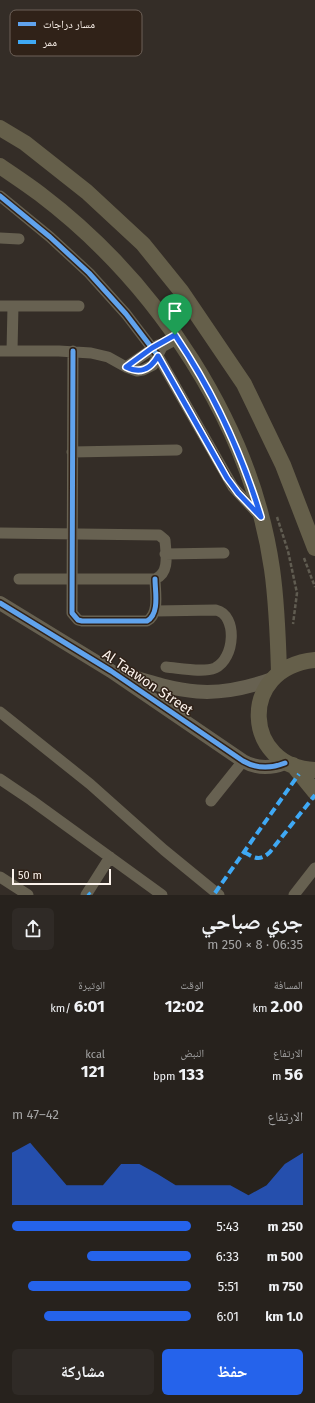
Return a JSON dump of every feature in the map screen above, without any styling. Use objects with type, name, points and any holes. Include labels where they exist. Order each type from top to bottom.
[{"type":"main road","points":[[0,128],[25,143],[87,192],[143,244],[181,291],[244,384],[283,465],[315,548]]},
{"type":"main road","points":[[0,166],[40,194],[77,225],[110,257],[136,285],[176,337],[202,377],[233,438],[250,480],[261,517],[272,568],[278,620],[276,675]]},
{"type":"main road","points":[[315,660],[296,663],[276,675],[263,692],[259,708],[259,724],[264,739],[273,753],[289,764],[300,769],[315,770]]},
{"type":"main road","points":[[289,764],[315,792]]},
{"type":"street","points":[[0,196],[50,236],[88,273],[126,314],[155,352],[230,482],[261,517]]},
{"type":"street","points":[[0,238],[19,239]]},
{"type":"street","points":[[0,306],[79,306]]},
{"type":"street","points":[[12,352],[13,306]]},
{"type":"street","points":[[0,351],[73,351],[108,358],[126,367],[155,352],[176,337]]},
{"type":"street","points":[[73,351],[71,609],[74,617],[82,621],[143,622],[151,619],[155,611],[155,579]]},
{"type":"street","points":[[72,452],[177,450]]},
{"type":"street","points":[[0,533],[159,535],[165,540],[166,570],[163,575],[155,579],[19,578]]},
{"type":"street","points":[[165,554],[224,553]]},
{"type":"street","name":"Al Taawon Street","points":[[0,603],[111,671],[243,761],[259,767],[289,764]]},
{"type":"street","points":[[155,611],[216,610],[223,614],[228,620],[231,643],[227,657],[222,663],[209,670],[166,667]]},
{"type":"street","name":"Al Taawon Street","points":[[111,671],[163,686],[185,691],[207,693],[251,687],[276,675]]},
{"type":"street","points":[[0,712],[90,784],[164,850],[219,895]]},
{"type":"street","points":[[211,801],[243,761]]},
{"type":"street","points":[[0,779],[162,895]]},
{"type":"street","points":[[86,895],[110,857]]},
{"type":"street","points":[[294,895],[315,868]]},
{"type":"street","points":[[0,877],[28,895]]},
{"type":"marked path","points":[[215,893],[299,774]]},
{"type":"marked path","points":[[244,852],[257,858],[263,857],[270,852],[315,795]]},
{"type":"cycle path","points":[[0,196],[50,237],[89,273],[126,314],[158,356],[233,487],[261,517]]},
{"type":"cycle path","points":[[73,351],[72,613],[78,620],[82,621],[147,621],[151,618],[155,608],[155,579]]},
{"type":"cycle path","points":[[0,603],[111,671],[248,764],[258,767],[269,767],[285,763]]},
{"type":"route","points":[[175,335],[202,377],[220,411],[250,480],[261,517],[238,493],[227,478],[158,356],[153,365],[143,370],[131,370],[126,367],[152,348],[175,335]]}]
